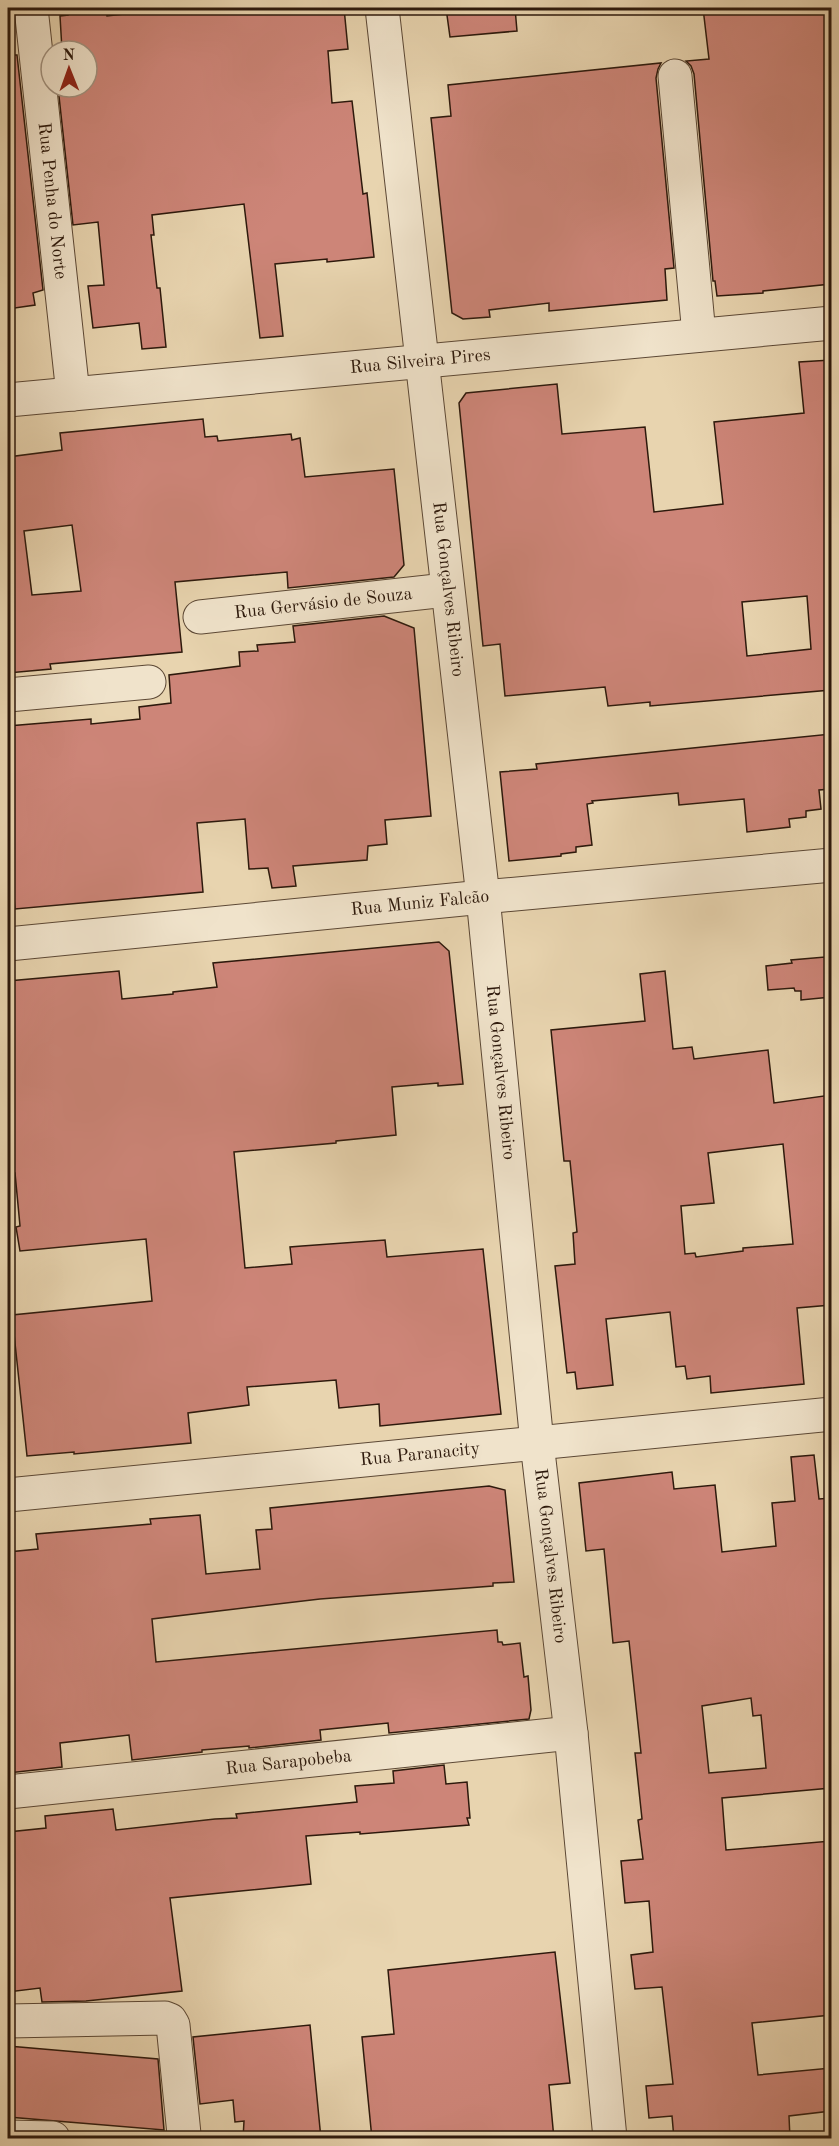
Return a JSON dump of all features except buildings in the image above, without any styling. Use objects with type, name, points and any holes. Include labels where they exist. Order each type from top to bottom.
[{"type":"street","name":"Rua Penha do Norte","points":[[32,8],[73,394]]},
{"type":"street","name":"Rua Gonçalves Ribeiro","points":[[382,8],[446,590],[483,897],[537,1443],[571,1733],[610,2139]]},
{"type":"street","points":[[675,76],[699,335]]},
{"type":"street","name":"Rua Silveira Pires","points":[[8,400],[831,323]]},
{"type":"street","name":"Rua Gervásio de Souza","points":[[201,617],[446,590]]},
{"type":"street","points":[[8,695],[149,682]]},
{"type":"street","name":"Rua Muniz Falcão","points":[[8,945],[483,897],[831,865]]},
{"type":"street","name":"Rua Paranacity","points":[[8,1495],[831,1414]]},
{"type":"street","name":"Rua Sarapobeba","points":[[8,1792],[571,1733]]},
{"type":"street","points":[[8,2021],[165,2018],[170,2020],[173,2025],[183,2123],[182,2139]]},
{"type":"street","points":[[8,2137],[53,2139]]}]
